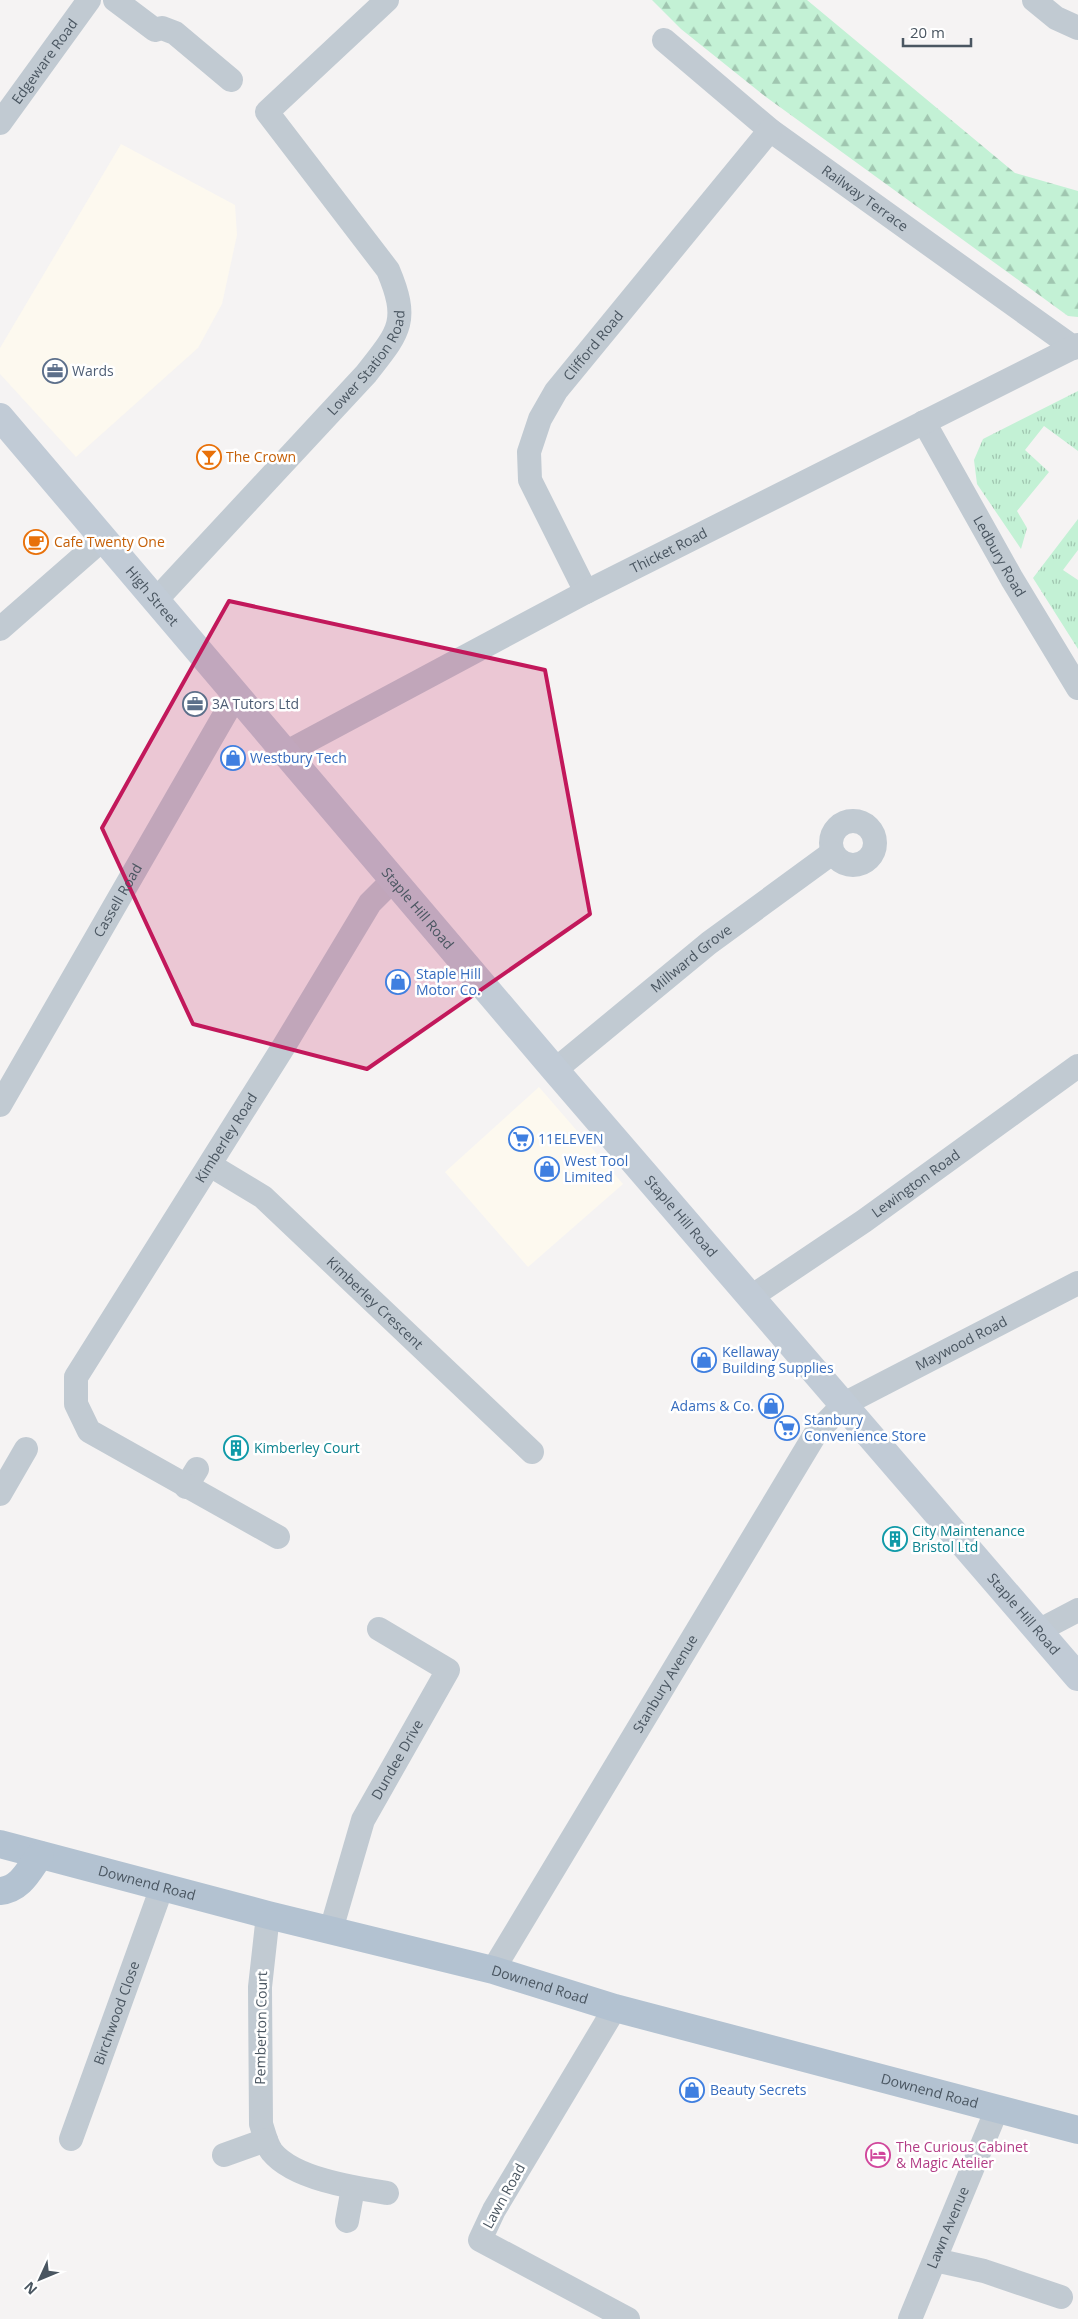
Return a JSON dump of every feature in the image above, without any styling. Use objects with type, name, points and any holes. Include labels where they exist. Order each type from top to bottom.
[{"type":"main road","name":"High Street","points":[[0,417],[285,753]]},
{"type":"main road","name":"Staple Hill Road","points":[[285,753],[555,1070],[1078,1677]]},
{"type":"main road","name":"Downend Road","points":[[0,1844],[268,1915],[493,1970],[615,2008],[1078,2130]]},
{"type":"main road","points":[[0,1891],[8,1890],[18,1885],[40,1855]]},
{"type":"street","name":"Edgeware Road","points":[[0,123],[90,0]]},
{"type":"street","points":[[116,0],[155,30],[162,28],[175,33],[231,80]]},
{"type":"street","name":"Lower Station Road","points":[[156,600],[366,374],[389,345],[399,328],[398,295],[388,270],[267,112],[387,0]]},
{"type":"street","points":[[1034,0],[1056,18],[1078,28]]},
{"type":"street","name":"Railway Terrace","points":[[664,40],[770,130],[1070,350]]},
{"type":"street","name":"Clifford Road","points":[[586,592],[530,480],[529,452],[540,419],[556,390],[770,130]]},
{"type":"street","name":"Thicket Road","points":[[285,753],[586,592],[1070,350]]},
{"type":"street","name":"Ledbury Road","points":[[924,422],[994,548],[1078,688]]},
{"type":"street","points":[[0,629],[104,538]]},
{"type":"street","name":"Cassell Road","points":[[0,1105],[236,695]]},
{"type":"street","name":"Millward Grove","points":[[555,1070],[710,942],[832,853]]},
{"type":"street","name":"Kimberley Road","points":[[278,1537],[191,1478],[89,1431],[76,1404],[76,1377],[210,1165],[370,903],[394,879]]},
{"type":"street","name":"Lewington Road","points":[[752,1298],[864,1221],[1078,1066]]},
{"type":"street","name":"Kimberley Crescent","points":[[210,1165],[263,1197],[532,1452]]},
{"type":"street","name":"Maywood Road","points":[[844,1404],[1078,1283]]},
{"type":"street","name":"Stanbury Avenue","points":[[493,1970],[816,1433],[844,1404]]},
{"type":"street","points":[[0,1494],[26,1449]]},
{"type":"street","points":[[1038,1631],[1078,1610]]},
{"type":"street","name":"Dundee Drive","points":[[331,1930],[363,1820],[448,1670],[378,1629]]},
{"type":"street","name":"Birchwood Close","points":[[71,2139],[162,1887]]},
{"type":"street","name":"Pemberton Court","points":[[268,1915],[260,1987],[260,2124],[266,2140],[271,2151],[281,2161],[301,2172],[353,2188],[387,2193]]},
{"type":"street","name":"Lawn Road","points":[[615,2008],[494,2210],[480,2240],[628,2319]]},
{"type":"street","name":"Lawn Avenue","points":[[910,2319],[997,2108]]},
{"type":"street","points":[[224,2155],[266,2140]]},
{"type":"street","points":[[348,2221],[353,2188]]},
{"type":"street","points":[[935,2260],[984,2271],[1061,2297]]},
{"type":"highlighted area","points":[[229,601],[545,670],[590,914],[367,1069],[193,1024],[102,828]]},
{"type":"shaded area","points":[[121,144],[235,205],[237,235],[222,304],[198,348],[76,457],[0,374],[0,348]]},
{"type":"shaded area","points":[[539,1087],[623,1184],[528,1267],[445,1172]]},
{"type":"green space","points":[[652,0],[807,0],[1015,173],[1078,191],[1078,317],[1068,316],[766,97],[681,29]]},
{"type":"green space","points":[[1078,391],[1078,451],[1044,426],[1025,450],[1049,472],[1017,511],[1027,528],[1021,549],[977,484],[974,460],[983,439]]},
{"type":"green space","points":[[1078,519],[1078,550],[1063,570],[1078,580],[1078,649],[1033,578]]},
{"type":"place","name":"Wards","points":[[55,371]]},
{"type":"place","name":"The Crown","points":[[209,457]]},
{"type":"place","name":"Cafe Twenty One","points":[[36,542]]},
{"type":"place","name":"3A Tutors Ltd","points":[[195,704]]},
{"type":"place","name":"Westbury Tech","points":[[233,758]]},
{"type":"place","name":"Staple Hill Motor Co.","points":[[398,982]]},
{"type":"place","name":"11ELEVEN","points":[[521,1139]]},
{"type":"place","name":"West Tool Limited","points":[[547,1169]]},
{"type":"place","name":"Kellaway Building Supplies","points":[[704,1360]]},
{"type":"place","name":"Adams & Co.","points":[[771,1406]]},
{"type":"place","name":"Stanbury Convenience Store","points":[[787,1428]]},
{"type":"place","name":"Kimberley Court","points":[[236,1448]]},
{"type":"place","name":"City Maintenance Bristol Ltd","points":[[895,1539]]},
{"type":"place","name":"Beauty Secrets","points":[[692,2090]]},
{"type":"place","name":"The Curious Cabinet & Magic Atelier","points":[[878,2155]]}]
